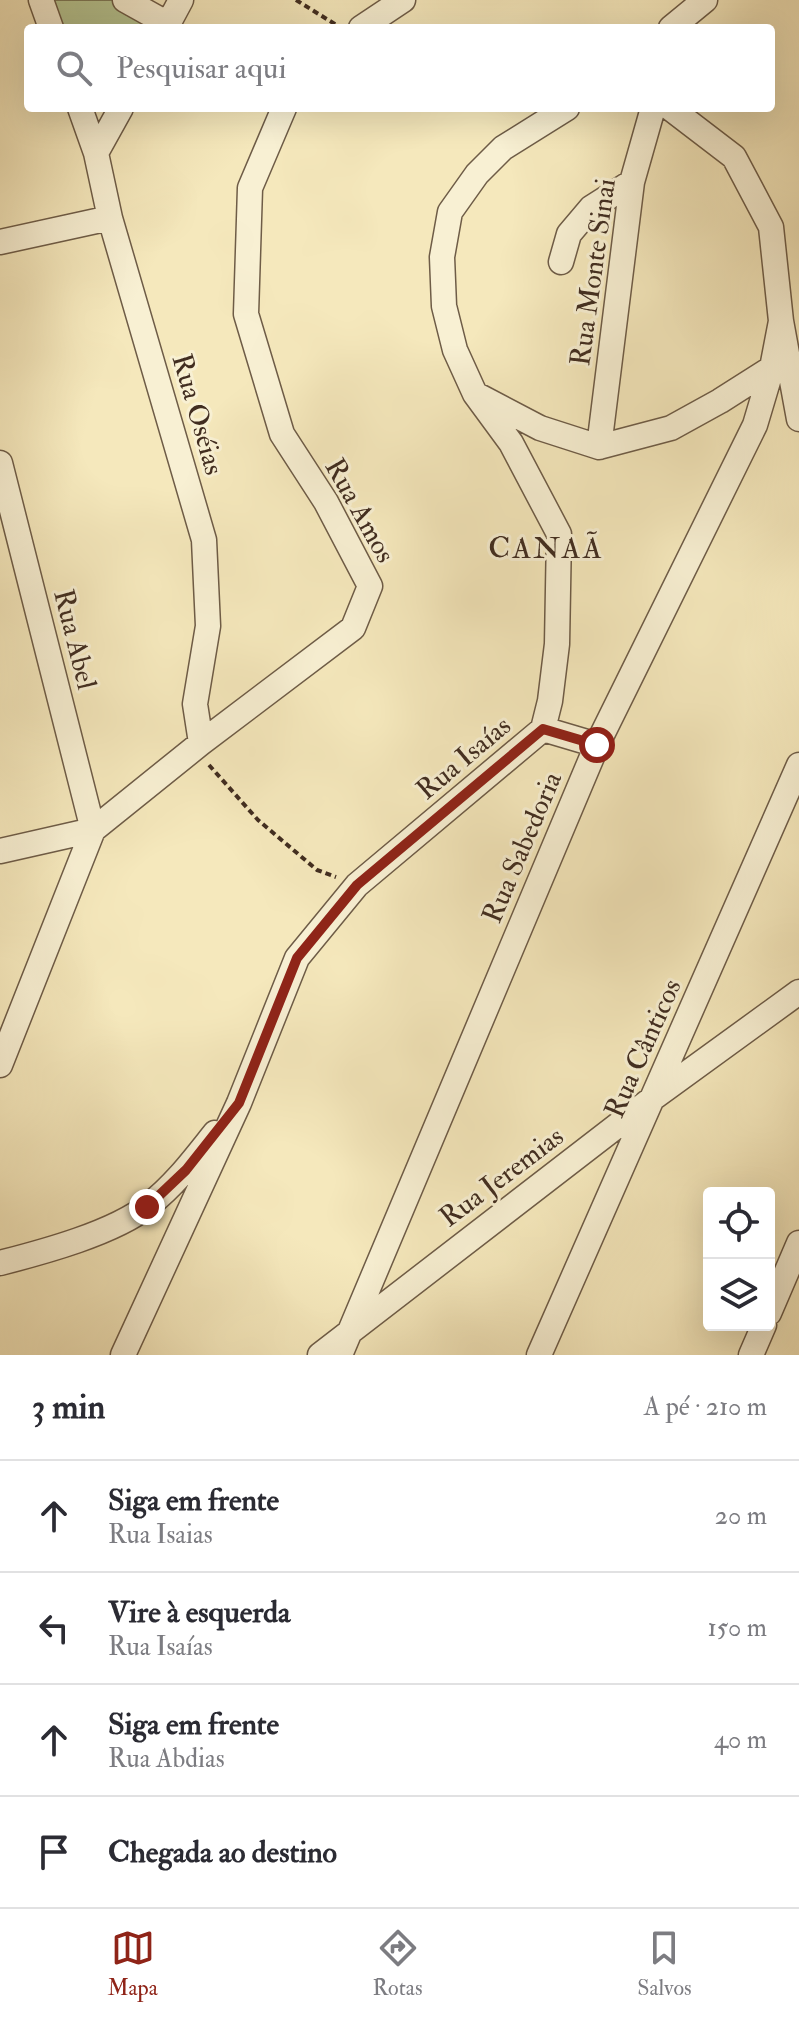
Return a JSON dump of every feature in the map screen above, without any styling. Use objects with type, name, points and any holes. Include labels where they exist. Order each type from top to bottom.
[{"type":"street","points":[[41,0],[50,24]]},
{"type":"street","points":[[125,0],[164,24]]},
{"type":"street","points":[[168,24],[181,0]]},
{"type":"street","points":[[367,24],[403,0]]},
{"type":"street","points":[[676,24],[705,0]]},
{"type":"street","name":"Rua Oséias","points":[[81,112],[96,153],[110,218],[204,540],[208,626],[195,704],[201,743]]},
{"type":"street","points":[[96,153],[119,112]]},
{"type":"street","name":"Rua Amos","points":[[0,851],[93,830],[201,743],[353,628],[370,586],[326,502],[282,434],[246,314],[250,188],[282,112]]},
{"type":"street","name":"Rua Isaías","points":[[123,1355],[239,1103],[297,958],[357,885],[543,729],[557,644],[559,534],[511,443],[475,394],[455,350],[444,306],[442,257],[450,212],[477,174],[503,148],[561,112]]},
{"type":"street","name":"Rua Monte Sinai","points":[[599,447],[632,182],[652,112]]},
{"type":"street","points":[[675,112],[734,157],[771,227],[781,321],[799,419]]},
{"type":"street","points":[[561,262],[569,234],[591,208],[632,182]]},
{"type":"street","points":[[0,242],[110,218]]},
{"type":"street","name":"Rua Sabedoria","points":[[340,1355],[597,745],[755,425],[772,368],[781,321]]},
{"type":"street","points":[[475,394],[540,428],[599,447],[671,428],[772,368]]},
{"type":"street","name":"Rua Abel","points":[[0,463],[93,830]]},
{"type":"street","points":[[543,729],[597,745]]},
{"type":"street","name":"Rua Cânticos","points":[[539,1355],[799,765]]},
{"type":"street","points":[[0,1065],[93,830]]},
{"type":"street","name":"Rua Jeremias","points":[[320,1355],[653,1098],[799,992]]},
{"type":"street","points":[[0,1263],[106,1230],[147,1207],[186,1170],[239,1103]]},
{"type":"street","points":[[775,1299],[799,1243]]},
{"type":"street","points":[[751,1355],[761,1331]]},
{"type":"path","points":[[296,0],[335,24]]},
{"type":"path","points":[[201,743],[210,769],[258,820],[317,870],[357,885]]},
{"type":"green space","points":[[47,0],[113,0],[152,24],[56,24]]},
{"type":"district","name":"CANAÃ","points":[[546,548]]},
{"type":"route","points":[[147,1207],[186,1170],[239,1103],[297,958],[357,885],[543,729],[597,745]]}]
